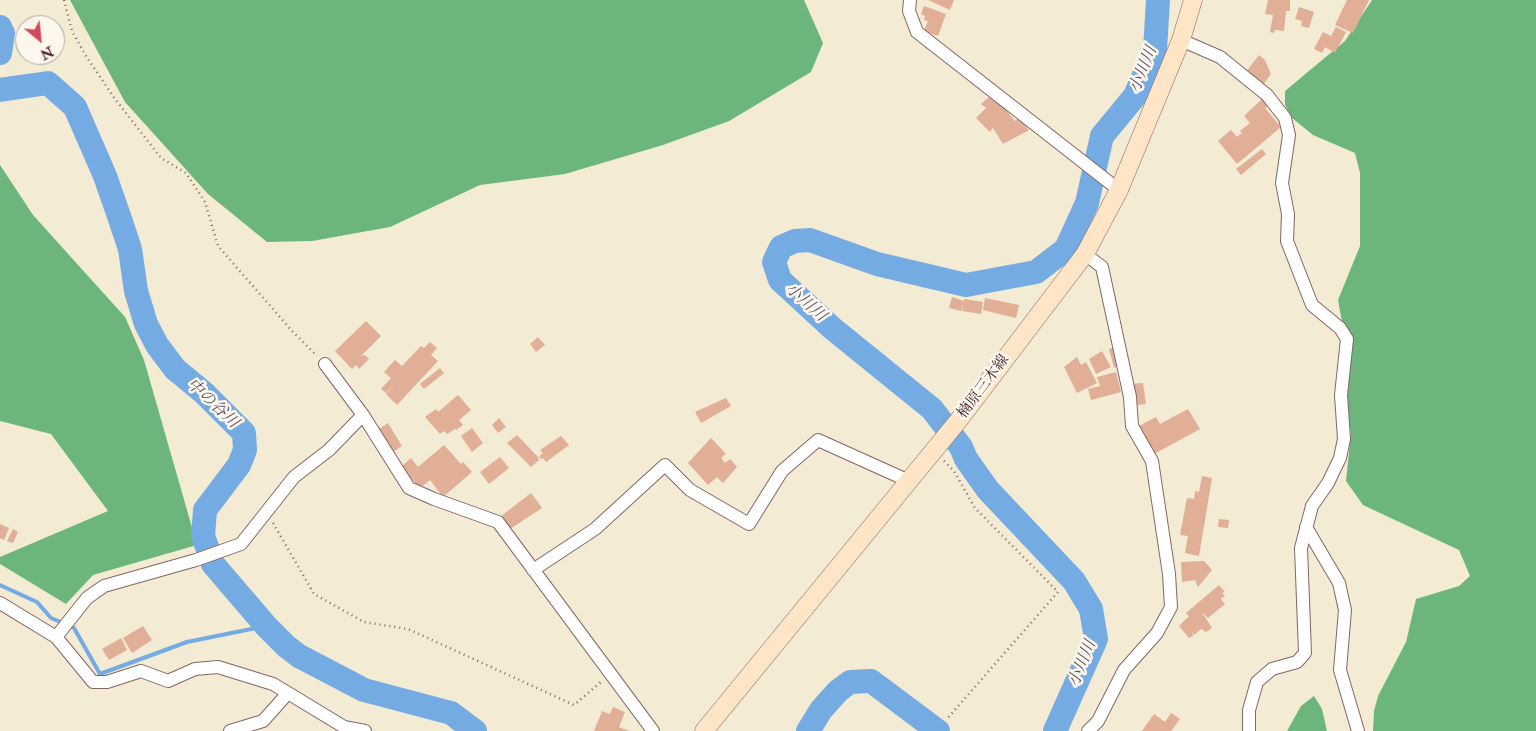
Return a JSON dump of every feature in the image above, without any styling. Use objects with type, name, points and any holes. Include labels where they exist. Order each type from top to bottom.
[{"type":"main road","name":"楠原三木線","points":[[704,731],[934,451],[1085,254],[1119,190],[1181,40],[1193,0]]},
{"type":"street","points":[[910,0],[909,11],[917,32],[1119,190]]},
{"type":"street","points":[[1181,40],[1220,57],[1268,95],[1285,118],[1289,135],[1282,183],[1288,214],[1287,241],[1312,305],[1340,328],[1347,339],[1341,395],[1344,440],[1340,458],[1328,483],[1312,506],[1301,548],[1305,653],[1297,662],[1272,669],[1257,682],[1249,710],[1249,731]]},
{"type":"street","points":[[1085,254],[1102,267],[1130,397],[1132,426],[1152,461],[1169,574],[1171,607],[1157,633],[1124,670],[1098,721],[1088,731]]},
{"type":"street","points":[[325,364],[363,415],[409,488],[498,522],[653,731]]},
{"type":"street","points":[[58,635],[87,598],[104,586],[196,560],[241,544],[294,477],[329,450],[363,415]]},
{"type":"street","points":[[533,570],[595,530],[665,464],[690,490],[749,524],[782,471],[818,440],[909,481]]},
{"type":"street","points":[[1306,527],[1339,583],[1345,610],[1340,670],[1358,731]]},
{"type":"street","points":[[0,603],[58,635],[93,682],[107,682],[141,672],[168,681],[195,669],[218,667],[273,684],[344,727],[365,731]]},
{"type":"street","points":[[230,731],[263,721],[288,693]]},
{"type":"path","points":[[64,0],[72,31],[86,56],[115,99],[160,158],[186,173],[205,202],[218,246],[293,332],[325,364]]},
{"type":"path","points":[[934,451],[954,471],[975,508],[1058,592],[946,720]]},
{"type":"path","points":[[266,511],[314,594],[364,622],[408,629],[574,705],[610,675]]},
{"type":"green space","points":[[70,0],[804,0],[823,43],[811,72],[729,121],[663,145],[565,174],[480,185],[390,227],[312,241],[267,242],[208,194],[125,102]]},
{"type":"green space","points":[[1372,0],[1536,0],[1536,731],[1373,731],[1374,711],[1378,696],[1406,642],[1416,599],[1459,586],[1470,576],[1459,550],[1363,505],[1346,481],[1351,433],[1343,405],[1346,344],[1338,300],[1360,246],[1360,173],[1355,153],[1313,135],[1292,118],[1285,105],[1285,91],[1345,41]]},
{"type":"green space","points":[[0,165],[33,215],[125,317],[144,360],[197,545],[93,575],[66,604],[0,564],[0,557],[108,511],[51,434],[0,421]]},
{"type":"green space","points":[[1314,696],[1322,709],[1327,731],[1287,731],[1301,706]]},
{"type":"building","points":[[928,0],[954,0],[950,10]]},
{"type":"building","points":[[1268,0],[1290,0],[1290,11],[1286,11],[1284,31],[1275,30],[1274,33],[1270,32],[1273,15],[1265,14]]},
{"type":"building","points":[[1347,0],[1369,0],[1353,33],[1335,25]]},
{"type":"building","points":[[924,6],[946,14],[938,36],[924,31],[928,21],[924,20],[925,16],[921,14]]},
{"type":"building","points":[[1299,7],[1314,12],[1309,28],[1301,26],[1302,21],[1295,19]]},
{"type":"building","points":[[1336,27],[1346,32],[1335,53],[1325,47],[1322,53],[1314,49],[1323,32],[1331,36]]},
{"type":"building","points":[[1259,55],[1265,60],[1271,74],[1262,86],[1245,73]]},
{"type":"building","points":[[989,97],[1003,106],[1015,121],[1019,118],[1029,130],[1003,144],[993,128],[990,132],[976,118],[986,108],[981,104]]},
{"type":"building","points":[[1262,99],[1268,106],[1265,108],[1281,127],[1237,164],[1218,141],[1231,130],[1237,137],[1242,133],[1240,131],[1250,123],[1244,116]]},
{"type":"building","points":[[1262,149],[1266,154],[1241,175],[1236,169]]},
{"type":"building","points":[[952,297],[964,301],[961,311],[949,308]]},
{"type":"building","points":[[985,298],[1019,305],[1016,318],[983,310]]},
{"type":"building","points":[[964,299],[983,302],[981,314],[962,311]]},
{"type":"building","points":[[366,321],[381,336],[361,356],[365,355],[369,359],[359,369],[356,365],[352,369],[335,351]]},
{"type":"building","points":[[538,337],[545,345],[536,352],[530,344]]},
{"type":"building","points":[[430,342],[437,348],[431,355],[438,361],[397,405],[386,394],[396,383],[386,393],[381,389],[391,378],[384,372],[395,360],[402,366],[421,346],[424,348]]},
{"type":"building","points":[[1114,348],[1119,366],[1114,368],[1109,349]]},
{"type":"building","points":[[1102,351],[1111,367],[1096,374],[1089,359]]},
{"type":"building","points":[[1077,357],[1081,365],[1086,362],[1097,383],[1077,393],[1064,367]]},
{"type":"building","points":[[440,368],[444,373],[424,389],[420,384]]},
{"type":"building","points":[[1116,372],[1121,392],[1091,400],[1088,389],[1100,386],[1097,377]]},
{"type":"building","points":[[1143,383],[1146,404],[1137,405],[1132,384]]},
{"type":"building","points":[[458,395],[471,410],[459,420],[463,425],[447,434],[444,431],[440,434],[425,417],[436,409],[438,412]]},
{"type":"building","points":[[726,398],[731,406],[701,423],[695,412]]},
{"type":"building","points":[[1188,409],[1200,429],[1154,454],[1139,426],[1156,417],[1160,424]]},
{"type":"building","points":[[499,418],[506,427],[498,433],[492,425]]},
{"type":"building","points":[[388,423],[402,446],[393,452],[379,429]]},
{"type":"building","points":[[472,428],[483,443],[472,452],[461,436]]},
{"type":"building","points":[[517,435],[538,457],[539,460],[531,467],[507,443]]},
{"type":"building","points":[[561,436],[569,445],[546,462],[543,458],[541,459],[539,457],[543,453],[540,450]]},
{"type":"building","points":[[711,438],[726,454],[721,458],[725,463],[730,459],[737,467],[723,483],[717,477],[708,485],[688,463]]},
{"type":"building","points":[[444,445],[461,464],[463,462],[472,472],[443,497],[430,480],[420,488],[401,467],[411,458],[418,467]]},
{"type":"building","points":[[500,457],[509,468],[489,484],[480,472]]},
{"type":"building","points":[[1202,476],[1212,478],[1199,556],[1185,553],[1188,536],[1180,535],[1187,498],[1194,499],[1195,491],[1199,492]]},
{"type":"building","points":[[531,493],[542,508],[510,529],[500,517]]},
{"type":"building","points":[[1219,519],[1229,520],[1228,528],[1218,527]]},
{"type":"building","points":[[0,524],[9,528],[4,540],[0,538]]},
{"type":"building","points":[[13,529],[18,532],[13,543],[7,541]]},
{"type":"building","points":[[1204,561],[1212,570],[1198,587],[1195,580],[1182,582],[1181,562]]},
{"type":"building","points":[[1219,585],[1225,592],[1222,593],[1225,596],[1221,599],[1225,604],[1208,618],[1202,612],[1212,628],[1206,632],[1201,629],[1194,635],[1192,632],[1193,636],[1189,638],[1179,626],[1189,616],[1186,613]]},
{"type":"building","points":[[143,626],[152,640],[132,653],[123,638]]},
{"type":"building","points":[[121,638],[127,650],[109,660],[102,649]]},
{"type":"building","points":[[613,707],[625,712],[619,727],[629,731],[594,731],[602,711],[610,714]]},
{"type":"building","points":[[1171,713],[1180,719],[1171,731],[1142,731],[1154,714],[1165,722]]},
{"type":"waterway","name":"小川川","points":[[1055,731],[1096,639],[1091,609],[1074,581],[988,490],[966,459],[961,447],[932,409],[832,328],[780,280],[774,262],[781,247],[795,241],[810,240],[877,264],[966,285],[1036,272],[1066,249],[1087,203],[1102,136],[1135,96],[1155,50],[1158,0]]},
{"type":"waterway","name":"中の谷川","points":[[0,27],[3,33],[0,53]]},
{"type":"waterway","name":"中の谷川","points":[[0,90],[48,83],[75,107],[105,176],[130,249],[136,291],[146,324],[157,345],[175,369],[204,393],[244,433],[245,450],[239,465],[205,510],[203,536],[213,564],[266,626],[299,656],[364,690],[451,713],[475,731]]},
{"type":"waterway","points":[[0,585],[37,602],[51,618],[63,623]]},
{"type":"waterway","points":[[69,626],[74,628],[100,674],[187,642],[266,626]]},
{"type":"waterway","name":"小川川","points":[[808,731],[821,710],[838,691],[850,682],[871,681],[938,731]]}]
